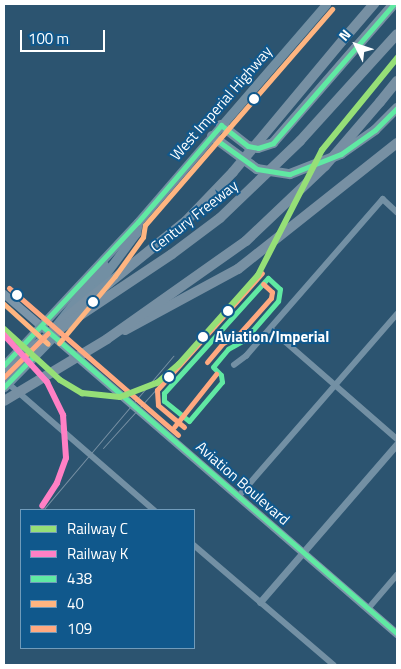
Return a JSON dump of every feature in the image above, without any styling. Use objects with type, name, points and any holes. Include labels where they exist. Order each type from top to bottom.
[{"type":"highway","points":[[49,338],[65,318],[186,221],[233,172],[372,4]]},
{"type":"highway","points":[[221,125],[248,146],[266,147],[282,134],[394,4]]},
{"type":"highway","name":"Century Freeway","points":[[4,367],[172,254],[226,213],[295,147],[397,34]]},
{"type":"highway","points":[[107,339],[216,263],[279,212],[325,166],[397,81]]},
{"type":"highway","points":[[212,136],[247,164],[272,173],[290,174],[320,165],[359,142],[397,108]]},
{"type":"highway","points":[[4,401],[107,339],[238,269],[397,144]]},
{"type":"main road","name":"West Imperial Highway","points":[[4,367],[120,239],[138,222],[326,4]]},
{"type":"main road","name":"West Imperial Highway","points":[[49,338],[124,250],[136,233],[138,222]]},
{"type":"main road","points":[[6,385],[49,338],[116,250],[120,239]]},
{"type":"main road","name":"Aviation Boulevard","points":[[4,294],[42,326],[49,338],[397,634]]},
{"type":"street","points":[[234,365],[270,329],[383,199],[397,212]]},
{"type":"street","points":[[238,497],[397,314]]},
{"type":"street","points":[[270,329],[397,439]]},
{"type":"street","points":[[6,385],[153,509]]},
{"type":"street","points":[[260,602],[397,444]]},
{"type":"street","points":[[195,546],[334,665]]},
{"type":"street","points":[[368,609],[397,575]]},
{"type":"tram line","points":[[44,509],[173,356]]},
{"type":"tram line","points":[[103,448],[179,364]]},
{"type":"rail line","name":"C","points":[[4,329],[60,380],[82,393],[120,397],[157,383],[179,364],[258,275],[322,150],[397,58]]},
{"type":"rail line","name":"K","points":[[4,335],[47,382],[63,415],[66,458],[57,483],[42,506]]},
{"type":"transit line","name":"438","points":[[4,365],[138,222],[221,125],[248,146],[258,148],[273,143],[394,4]]},
{"type":"transit line","name":"40","points":[[59,343],[115,276],[143,237],[145,225],[332,9]]},
{"type":"transit line","name":"438","points":[[218,141],[257,169],[290,174],[341,154],[375,130],[397,108]]},
{"type":"transit line","name":"109","points":[[184,427],[158,405],[157,390],[262,273]]},
{"type":"transit line","name":"438","points":[[268,278],[280,289],[278,301],[244,340],[228,349],[213,367],[221,375],[222,382],[189,421],[164,401],[164,393],[268,278]]},
{"type":"transit line","name":"109","points":[[207,362],[223,343],[239,334],[271,298],[272,292],[263,284]]},
{"type":"transit line","name":"109","points":[[9,288],[178,435]]},
{"type":"transit line","name":"40","points":[[4,304],[48,344]]},
{"type":"transit line","name":"438","points":[[42,326],[397,634]]},
{"type":"transit line","name":"109","points":[[4,377],[48,333]]},
{"type":"transit line","name":"438","points":[[4,387],[33,357]]},
{"type":"transit line","name":"109","points":[[174,427],[216,374]]},
{"type":"place","name":"Aviation/Imperial","points":[[203,337]]}]
